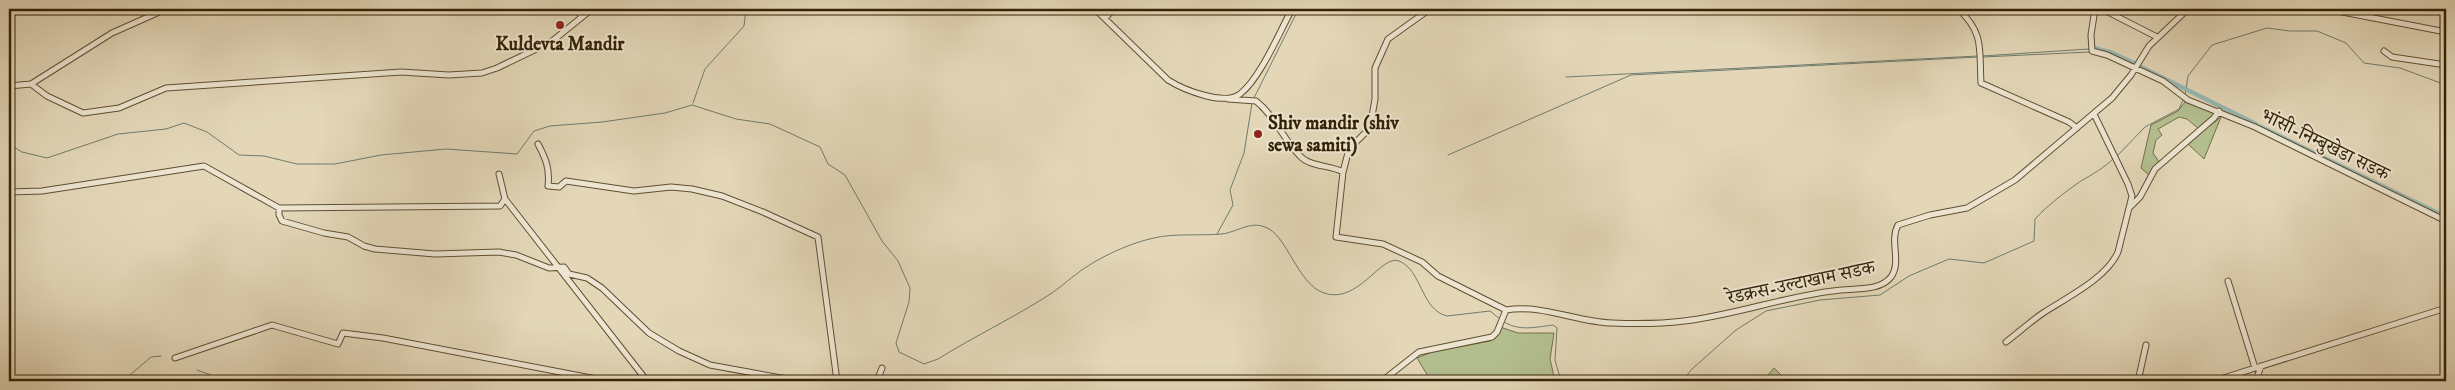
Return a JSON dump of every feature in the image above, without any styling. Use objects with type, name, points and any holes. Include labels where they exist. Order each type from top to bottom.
[{"type":"street","points":[[9,86],[31,84],[112,33],[166,9]]},
{"type":"street","points":[[576,9],[582,17]]},
{"type":"street","points":[[31,84],[47,96],[83,113],[119,108],[166,88],[392,72],[448,75],[482,73],[545,45],[592,9]]},
{"type":"street","points":[[1095,9],[1168,80],[1180,87],[1202,95],[1256,101],[1278,124],[1300,156],[1307,161],[1343,172]]},
{"type":"street","points":[[1105,18],[1114,9]]},
{"type":"street","points":[[1228,99],[1239,95],[1253,81],[1292,9]]},
{"type":"street","points":[[1382,381],[1419,352],[1492,337],[1505,313],[1438,276],[1422,262],[1383,244],[1336,237],[1343,172],[1349,149],[1370,128],[1375,99],[1375,68],[1388,39],[1430,9]]},
{"type":"street","points":[[1958,9],[1977,31],[1981,54],[1981,83],[2069,122],[2077,128]]},
{"type":"street","name":"भांसी-निम्बुखेडा सडक","points":[[2095,9],[2091,34],[2092,51],[2107,55],[2136,68],[2163,81],[2186,98],[2219,110],[2446,221]]},
{"type":"street","points":[[2102,9],[2157,37]]},
{"type":"street","points":[[2176,9],[2186,11]]},
{"type":"street","points":[[2327,9],[2446,32]]},
{"type":"street","name":"रेडक्रस-उल्टाखाम सडक","points":[[1505,313],[1557,313],[1609,323],[1685,321],[1734,313],[1791,299],[1882,284],[1891,278],[1895,269],[1894,232],[1898,225],[1930,215],[1967,208],[2014,180],[2112,98],[2136,68],[2157,37],[2186,11]]},
{"type":"street","points":[[2384,51],[2392,56],[2446,65]]},
{"type":"street","points":[[2130,208],[2140,197],[2155,169],[2214,118],[2219,110]]},
{"type":"street","points":[[2006,342],[2098,276],[2114,260],[2132,196],[2094,114]]},
{"type":"street","points":[[538,144],[548,162],[550,172],[548,186],[559,187],[566,181],[634,190],[670,187],[692,189],[722,196],[818,237],[837,381]]},
{"type":"street","points":[[9,192],[42,192],[204,166],[279,208],[500,206],[505,199]]},
{"type":"street","points":[[499,174],[505,199],[647,381]]},
{"type":"street","points":[[279,208],[279,215],[282,221],[324,233],[348,237],[364,246],[375,249],[435,254],[499,252],[516,255],[549,268],[564,267],[569,274],[587,278],[602,288],[658,340],[697,360],[735,370],[798,381]]},
{"type":"street","points":[[2228,281],[2258,367],[2256,381]]},
{"type":"street","points":[[2214,381],[2446,308]]},
{"type":"street","points":[[175,358],[272,325],[338,344],[343,333],[383,338],[607,381]]},
{"type":"street","points":[[2138,381],[2146,345]]},
{"type":"street","points":[[877,381],[882,368]]},
{"type":"green space","points":[[2185,102],[2216,113],[2199,129],[2187,119],[2179,117],[2158,129],[2162,135],[2156,140],[2153,153],[2159,162],[2149,175],[2141,168],[2151,125],[2178,111]]},
{"type":"green space","points":[[2221,117],[2204,159],[2187,143]]},
{"type":"green space","points":[[1500,327],[1518,333],[1554,333],[1550,359],[1555,381],[1431,381],[1417,358],[1432,352],[1490,341],[1496,337]]},
{"type":"green space","points":[[1774,368],[1787,381],[1763,381]]},
{"type":"green space","points":[[1753,377],[1763,381],[1750,381]]},
{"type":"waterway","points":[[693,103],[705,69],[744,26],[746,9]]},
{"type":"waterway","points":[[1253,100],[1295,16],[1303,9]]},
{"type":"waterway","points":[[2185,96],[2188,76],[2212,45],[2267,28],[2290,31],[2317,31],[2346,43],[2364,63],[2400,68],[2446,85]]},
{"type":"waterway","points":[[2094,48],[2112,53],[2134,63]]},
{"type":"waterway","points":[[1982,56],[2089,49]]},
{"type":"waterway","points":[[1982,57],[2090,52]]},
{"type":"waterway","points":[[1566,77],[1978,56]]},
{"type":"waterway","points":[[1448,155],[1631,75],[1978,57]]},
{"type":"waterway","points":[[2139,66],[2256,124]]},
{"type":"waterway","points":[[2117,156],[2145,127],[2179,109],[2183,100]]},
{"type":"waterway","points":[[1217,234],[1233,205],[1230,190],[1244,153],[1252,103]]},
{"type":"waterway","points":[[9,144],[22,152],[47,158],[118,134],[166,129],[184,123],[207,132],[239,155],[264,156],[297,164],[335,164],[381,155],[446,149],[517,154],[534,131],[550,126],[602,122],[665,113],[692,105],[736,119],[770,124],[820,147],[828,164],[845,175],[882,241],[898,261],[910,288],[909,302],[896,343],[899,352],[924,364],[938,359],[1024,310],[1052,293],[1086,267],[1122,248],[1162,236],[1222,234],[1254,225],[1259,225],[1273,231],[1306,280],[1324,293],[1336,295],[1348,292],[1384,265],[1392,261],[1399,261],[1413,273],[1426,298],[1438,312],[1447,316],[1490,311],[1500,319]]},
{"type":"waterway","points":[[2259,126],[2446,217]]},
{"type":"waterway","points":[[1682,381],[1692,369],[1736,330],[1766,311],[1820,300],[1880,295],[1909,276],[1949,259],[1984,263],[2034,241],[2035,219],[2063,194],[2114,158]]},
{"type":"waterway","points":[[1503,321],[1521,328],[1553,325],[1557,328],[1555,360],[1561,381]]},
{"type":"waterway","points":[[123,381],[151,357],[161,356]]},
{"type":"waterway","points":[[197,370],[227,381]]},
{"type":"waterway","points":[[2208,381],[2216,379]]},
{"type":"place","name":"Kuldevta Mandir","points":[[560,25]]},
{"type":"place","name":"Shiv mandir (shiv sewa samiti)","points":[[1258,134]]}]
